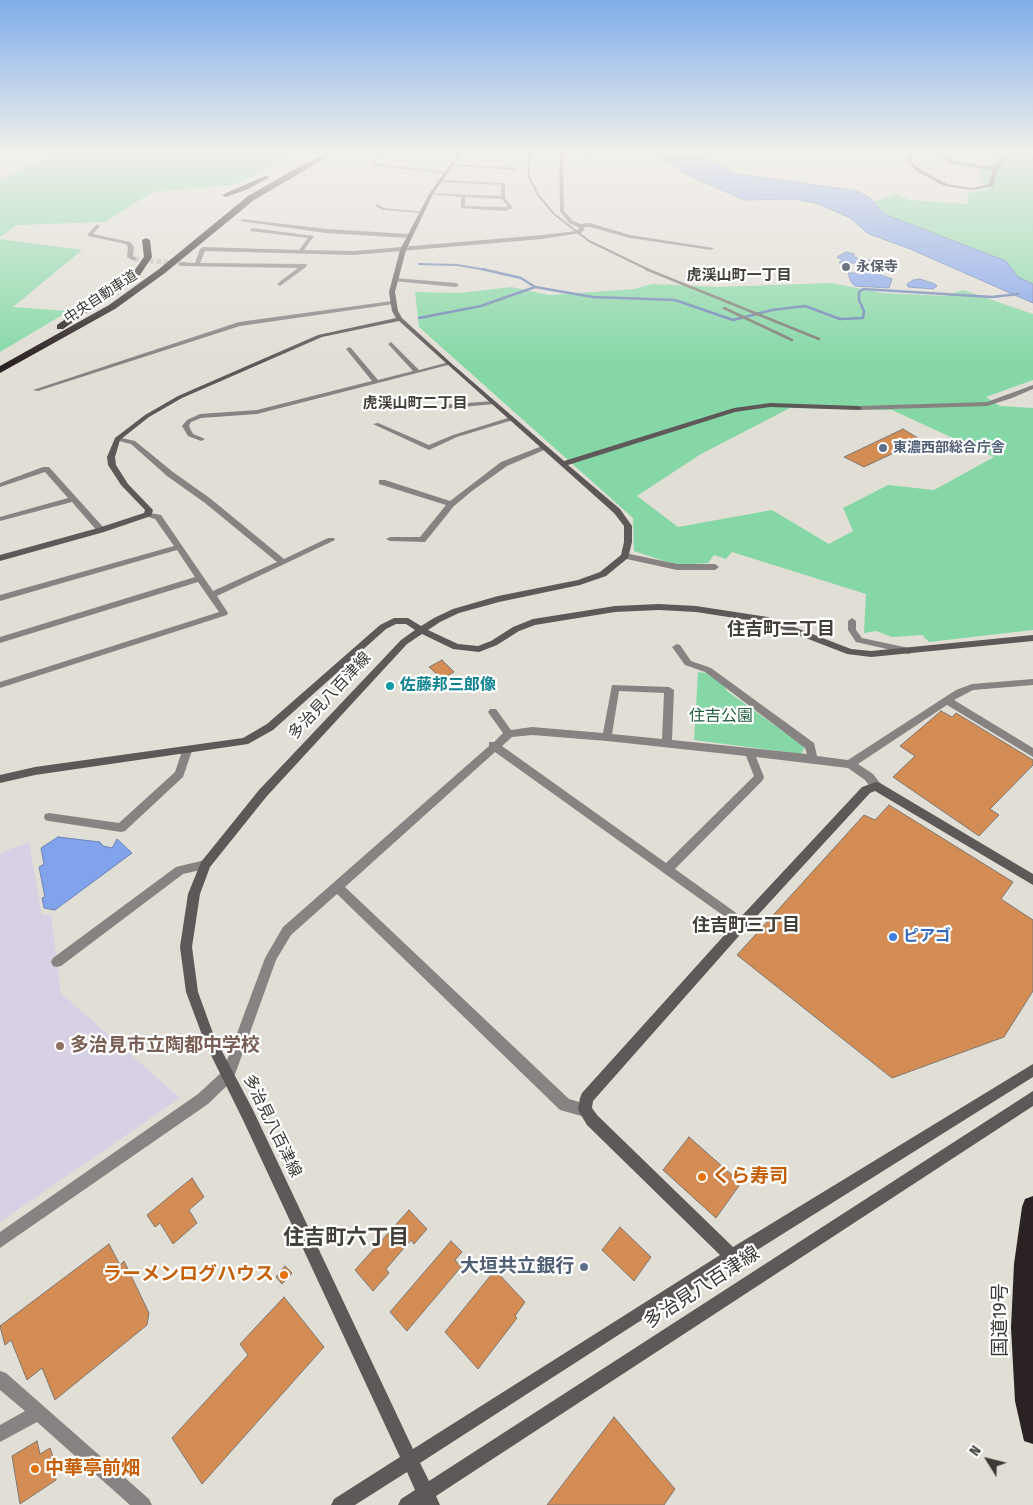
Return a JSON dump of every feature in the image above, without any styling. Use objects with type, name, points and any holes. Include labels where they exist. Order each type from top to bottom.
[{"type":"highway","name":"中央自動車道","points":[[0,362],[57,332],[114,298],[211,222]]},
{"type":"highway","name":"中央自動車道","points":[[0,370],[112,307],[162,271],[221,222]]},
{"type":"highway","points":[[0,362],[86,311],[137,273],[148,257],[146,240]]},
{"type":"highway","name":"国道19号","points":[[1033,1207],[1025,1264],[1024,1328],[1027,1401],[1033,1432]]},
{"type":"street","points":[[259,222],[326,231],[409,236]]},
{"type":"street","points":[[416,222],[403,250],[395,280],[392,303],[400,318],[448,364],[617,511],[628,526],[628,542],[625,556],[677,567],[715,567]]},
{"type":"street","points":[[574,222],[580,226],[590,225],[630,236],[711,248]]},
{"type":"street","points":[[97,226],[90,235],[128,243],[131,248],[130,257],[134,259]]},
{"type":"street","points":[[197,264],[203,249],[300,252],[403,250],[573,233],[579,232],[582,229],[580,226]]},
{"type":"street","points":[[252,230],[312,237],[300,252]]},
{"type":"street","points":[[280,284],[304,266],[312,252]]},
{"type":"street","points":[[181,264],[304,266]]},
{"type":"street","points":[[395,280],[456,284]]},
{"type":"street","points":[[36,390],[239,324],[392,303]]},
{"type":"street","points":[[148,514],[149,510],[125,484],[112,465],[112,448],[116,439],[141,420],[180,397],[320,336],[400,318]]},
{"type":"street","points":[[391,344],[418,372]]},
{"type":"street","points":[[348,349],[376,382]]},
{"type":"street","points":[[201,439],[190,435],[186,426],[189,421],[200,416],[257,412],[448,364]]},
{"type":"street","points":[[563,464],[734,410],[770,405],[858,408],[987,404],[1010,397],[1032,387]]},
{"type":"street","points":[[428,408],[493,403]]},
{"type":"street","points":[[376,424],[429,448],[455,436],[511,419]]},
{"type":"street","points":[[116,439],[133,442],[170,474],[208,501],[283,562]]},
{"type":"street","points":[[390,539],[422,540],[452,504],[504,464],[545,448]]},
{"type":"street","points":[[0,485],[46,469],[101,530]]},
{"type":"street","points":[[382,482],[452,504]]},
{"type":"street","points":[[0,519],[74,499]]},
{"type":"street","points":[[0,558],[101,530],[148,514],[158,518],[224,613],[0,684]]},
{"type":"street","points":[[212,595],[331,540]]},
{"type":"street","points":[[0,598],[178,546]]},
{"type":"street","name":"多治見八百津線","points":[[625,556],[616,566],[603,574],[580,582],[498,599],[456,611],[404,642],[263,793],[205,865],[194,894],[186,947],[192,992],[210,1039],[428,1499],[1033,1098]]},
{"type":"street","points":[[0,640],[201,578]]},
{"type":"street","points":[[0,779],[110,760],[186,751],[246,741],[270,728],[383,627],[394,621],[408,621],[422,631],[456,647],[479,649],[533,622],[615,609],[659,607],[709,611],[768,620],[850,652],[871,654],[1033,638]]},
{"type":"street","points":[[852,621],[855,635],[864,642],[913,651]]},
{"type":"street","points":[[677,647],[688,662],[708,670],[810,746],[813,758]]},
{"type":"street","points":[[850,764],[946,700],[972,687],[1033,682]]},
{"type":"street","points":[[607,737],[615,686],[669,690],[667,744]]},
{"type":"street","points":[[946,700],[1033,753]]},
{"type":"street","points":[[493,712],[509,734]]},
{"type":"street","points":[[0,1241],[203,1099],[228,1075],[271,958],[287,931],[494,745],[509,734],[532,731],[607,737],[813,758],[850,764],[869,777],[876,786],[1033,880]]},
{"type":"street","points":[[494,745],[742,924]]},
{"type":"street","points":[[50,817],[121,828],[178,774],[186,751]]},
{"type":"street","points":[[667,870],[759,777],[750,753]]},
{"type":"street","points":[[585,1110],[587,1098],[742,924],[866,790],[876,786]]},
{"type":"street","points":[[57,962],[180,870],[205,865]]},
{"type":"street","points":[[337,887],[565,1104],[585,1110],[592,1120],[733,1257]]},
{"type":"street","name":"多治見八百津線","points":[[410,1460],[632,1318],[1033,1070]]},
{"type":"street","points":[[0,1378],[143,1505]]},
{"type":"street","points":[[0,1434],[38,1413]]},
{"type":"street","points":[[340,1505],[410,1460]]},
{"type":"street","points":[[408,1505],[428,1499]]},
{"type":"shaded area","name":"多治見市立陶都中学校","points":[[29,842],[42,915],[51,914],[61,993],[180,1098],[0,1222],[0,853]]},
{"type":"green space","points":[[0,222],[98,222],[17,225],[0,237]]},
{"type":"green space","points":[[905,222],[1033,222],[1033,284],[1018,277],[1006,261]]},
{"type":"green space","points":[[0,239],[82,250],[13,307],[69,311],[0,352]]},
{"type":"green space","points":[[831,283],[883,293],[945,296],[963,290],[1033,314],[1033,380],[986,397],[1000,406],[1033,408],[1033,630],[929,642],[922,635],[892,637],[876,631],[864,633],[866,594],[732,552],[726,559],[714,555],[708,563],[676,565],[634,551],[633,518],[419,327],[415,292],[460,293],[511,287],[550,295],[634,289],[652,284],[717,287]],"holes":[[[790,408],[892,410],[994,457],[934,490],[888,485],[843,508],[853,531],[829,544],[772,510],[678,527],[637,496],[701,454]]]},
{"type":"green space","name":"住吉公園","points":[[698,672],[706,673],[724,685],[727,691],[805,747],[801,754],[694,740]]},
{"type":"water","points":[[855,222],[905,222],[1006,261],[1018,277],[1033,284],[1033,303],[910,249],[869,234]]},
{"type":"water","points":[[846,252],[854,254],[854,257],[857,258],[880,262],[885,271],[875,273],[892,279],[889,288],[855,286],[851,282],[848,273],[858,273],[859,266],[856,263],[839,263],[842,260],[837,257]]},
{"type":"water","points":[[920,279],[937,286],[933,289],[908,287],[907,284],[913,280]]},
{"type":"water","points":[[58,837],[100,842],[103,846],[112,848],[117,839],[132,853],[55,910],[44,908],[42,898],[45,897],[39,867],[44,864],[41,848]]},
{"type":"building","name":"東濃西部総合庁舎","points":[[903,429],[921,440],[864,467],[844,457]]},
{"type":"building","points":[[442,660],[454,672],[442,679],[429,667]]},
{"type":"building","points":[[941,711],[952,717],[956,713],[1033,760],[1033,765],[990,809],[999,815],[979,836],[893,777],[915,756],[900,746]]},
{"type":"building","name":"ピアゴ","points":[[889,805],[1013,882],[1001,899],[1033,920],[1033,991],[1004,1037],[892,1078],[737,955],[864,815],[875,820]]},
{"type":"building","name":"くら寿司","points":[[689,1137],[741,1183],[716,1218],[663,1170]]},
{"type":"building","points":[[192,1178],[204,1197],[189,1210],[197,1223],[173,1244],[160,1223],[155,1227],[147,1215]]},
{"type":"building","points":[[409,1210],[427,1229],[414,1244],[411,1240],[386,1269],[389,1273],[373,1291],[355,1270]]},
{"type":"building","points":[[620,1227],[651,1257],[634,1281],[602,1250]]},
{"type":"building","points":[[451,1241],[462,1252],[455,1260],[461,1267],[407,1331],[390,1312]]},
{"type":"building","points":[[109,1244],[120,1265],[124,1261],[149,1313],[147,1325],[55,1400],[42,1368],[27,1380],[11,1340],[5,1345],[0,1326]]},
{"type":"building","name":"ラーメンログハウス","points":[[285,1266],[292,1273],[282,1284],[276,1277]]},
{"type":"building","points":[[495,1270],[525,1302],[515,1316],[517,1318],[478,1369],[445,1332]]},
{"type":"building","points":[[284,1297],[324,1347],[202,1484],[172,1438],[248,1355],[240,1344]]},
{"type":"building","points":[[614,1417],[675,1489],[664,1505],[547,1505]]},
{"type":"building","name":"中華亭前畑","points":[[37,1441],[40,1454],[50,1448],[55,1462],[56,1480],[20,1504],[12,1456]]},
{"type":"waterway","points":[[419,264],[457,265],[485,270]]},
{"type":"waterway","points":[[485,270],[521,278],[535,287]]},
{"type":"waterway","points":[[419,318],[481,306],[535,287]]},
{"type":"waterway","points":[[535,287],[593,297],[675,300],[733,320],[772,310],[805,306],[840,319],[863,318],[864,311],[859,300],[859,292],[863,289],[992,297],[1018,294]]},
{"type":"tunnel","points":[[134,259],[181,264]]},
{"type":"railway","points":[[565,222],[589,241],[649,270]]},
{"type":"railway","points":[[646,269],[819,339]]},
{"type":"railway","points":[[724,308],[792,340]]},
{"type":"place","name":"永保寺","points":[[846,267]]},
{"type":"place","name":"東濃西部総合庁舎","points":[[883,448]]},
{"type":"place","name":"佐藤邦三郎像","points":[[390,686]]},
{"type":"place","name":"ピアゴ","points":[[893,937]]},
{"type":"place","name":"多治見市立陶都中学校","points":[[60,1046]]},
{"type":"place","name":"くら寿司","points":[[702,1177]]},
{"type":"place","name":"大垣共立銀行","points":[[584,1267]]},
{"type":"place","name":"ラーメンログハウス","points":[[284,1275]]},
{"type":"place","name":"中華亭前畑","points":[[35,1469]]},
{"type":"district","name":"虎渓山町一丁目","points":[[739,276]]},
{"type":"district","name":"虎渓山町二丁目","points":[[415,404]]},
{"type":"district","name":"住吉町二丁目","points":[[781,630]]},
{"type":"district","name":"住吉町三丁目","points":[[746,926]]},
{"type":"district","name":"住吉町六丁目","points":[[346,1238]]}]
